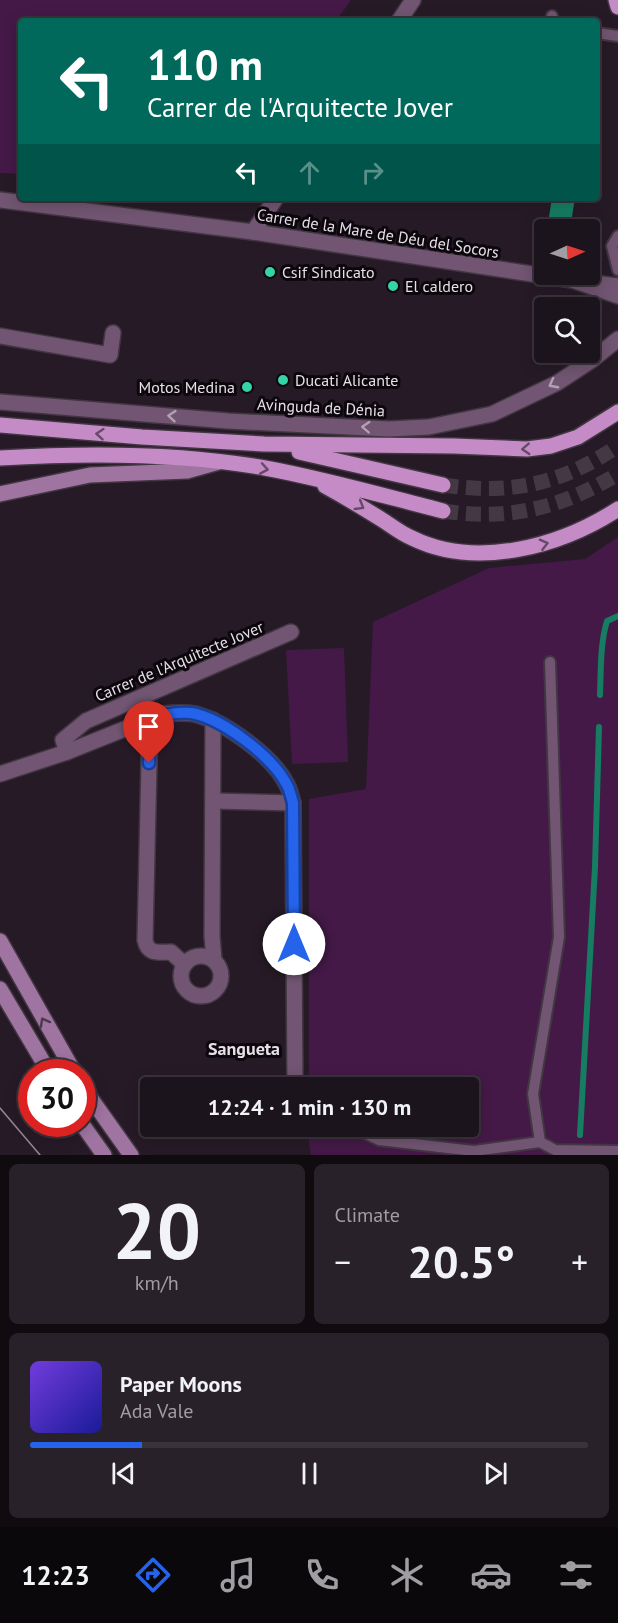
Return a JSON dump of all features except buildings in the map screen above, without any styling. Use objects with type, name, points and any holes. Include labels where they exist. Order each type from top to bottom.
[{"type":"main road","points":[[616,0],[618,7]]},
{"type":"main road","points":[[0,425],[264,444],[527,449],[551,446],[578,437],[618,412]]},
{"type":"main road","points":[[264,444],[443,485]]},
{"type":"main road","points":[[0,458],[96,455],[219,462],[309,477],[443,511]]},
{"type":"main road","points":[[0,494],[90,475],[187,471],[219,462]]},
{"type":"main road","points":[[309,477],[412,538],[443,550],[486,553],[519,550],[558,540],[618,509]]},
{"type":"main road","points":[[0,940],[67,1059]]},
{"type":"main road","points":[[0,989],[41,1059]]},
{"type":"main road","points":[[96,1106],[131,1155]]},
{"type":"main road","points":[[91,1137],[104,1155]]},
{"type":"street","points":[[401,18],[413,0]]},
{"type":"street","name":"Carrer de la Mare de Déu del Socors","points":[[0,200],[253,232],[534,274]]},
{"type":"street","points":[[253,232],[274,201]]},
{"type":"street","name":"Carrer de la Mare de Déu del Socors","points":[[600,284],[618,286]]},
{"type":"street","name":"Carrer de la Mare de Déu del Socors","points":[[586,285],[618,296]]},
{"type":"street","points":[[0,336],[110,354],[113,333]]},
{"type":"street","name":"Avinguda de Dénia","points":[[0,402],[228,420],[389,429],[429,427],[492,414],[557,383],[592,360],[618,339]]},
{"type":"street","name":"Carrer de l'Arquitecte Jover","points":[[67,752],[63,740],[86,721],[291,632]]},
{"type":"street","points":[[0,774],[67,752],[162,714],[178,712],[213,720],[248,743],[274,768],[286,784],[293,803],[296,1077]]},
{"type":"street","points":[[150,719],[145,940],[147,948],[153,953],[171,952],[184,964]]},
{"type":"street","points":[[213,720],[212,936],[214,960],[221,972],[219,985],[215,991],[203,997],[190,994],[181,983],[181,970],[184,964],[195,956],[205,956],[214,960]]},
{"type":"street","points":[[213,801],[293,803]]},
{"type":"lane","points":[[600,33],[618,36]]},
{"type":"lane","points":[[618,236],[612,246],[618,270]]},
{"type":"lane","points":[[540,1142],[534,1094],[559,937],[550,662]]},
{"type":"lane","points":[[373,1137],[379,1140],[474,1151],[540,1142],[555,1150],[618,1150]]},
{"type":"shaded area","points":[[0,0],[351,0],[338,18],[18,18],[18,174],[0,173]]},
{"type":"shaded area","points":[[552,201],[575,201],[572,219],[549,219]]},
{"type":"shaded area","points":[[618,537],[618,1155],[311,1155],[309,1137],[479,1137],[479,1077],[309,1077],[309,799],[366,789],[373,622],[489,568],[585,559]]},
{"type":"shaded area","points":[[344,648],[348,762],[292,764],[286,650]]},
{"type":"waterway","points":[[600,695],[601,657],[607,621],[618,616]]},
{"type":"waterway","points":[[580,1135],[595,867],[599,727]]},
{"type":"tunnel","points":[[443,485],[491,488],[535,484],[576,470],[618,446]]},
{"type":"tunnel","points":[[443,511],[490,514],[534,509],[576,496],[618,474]]},
{"type":"tram line","points":[[0,1108],[40,1155]]},
{"type":"place","name":"Csif Sindicato","points":[[270,272]]},
{"type":"place","name":"El caldero","points":[[393,286]]},
{"type":"place","name":"Ducati Alicante","points":[[283,380]]},
{"type":"place","name":"Motos Medina","points":[[247,387]]},
{"type":"district","name":"Sangueta","points":[[244,1049]]},
{"type":"route","points":[[149,763],[150,719],[162,714],[178,712],[213,720],[240,737],[274,768],[286,784],[293,803],[294,944]]}]
